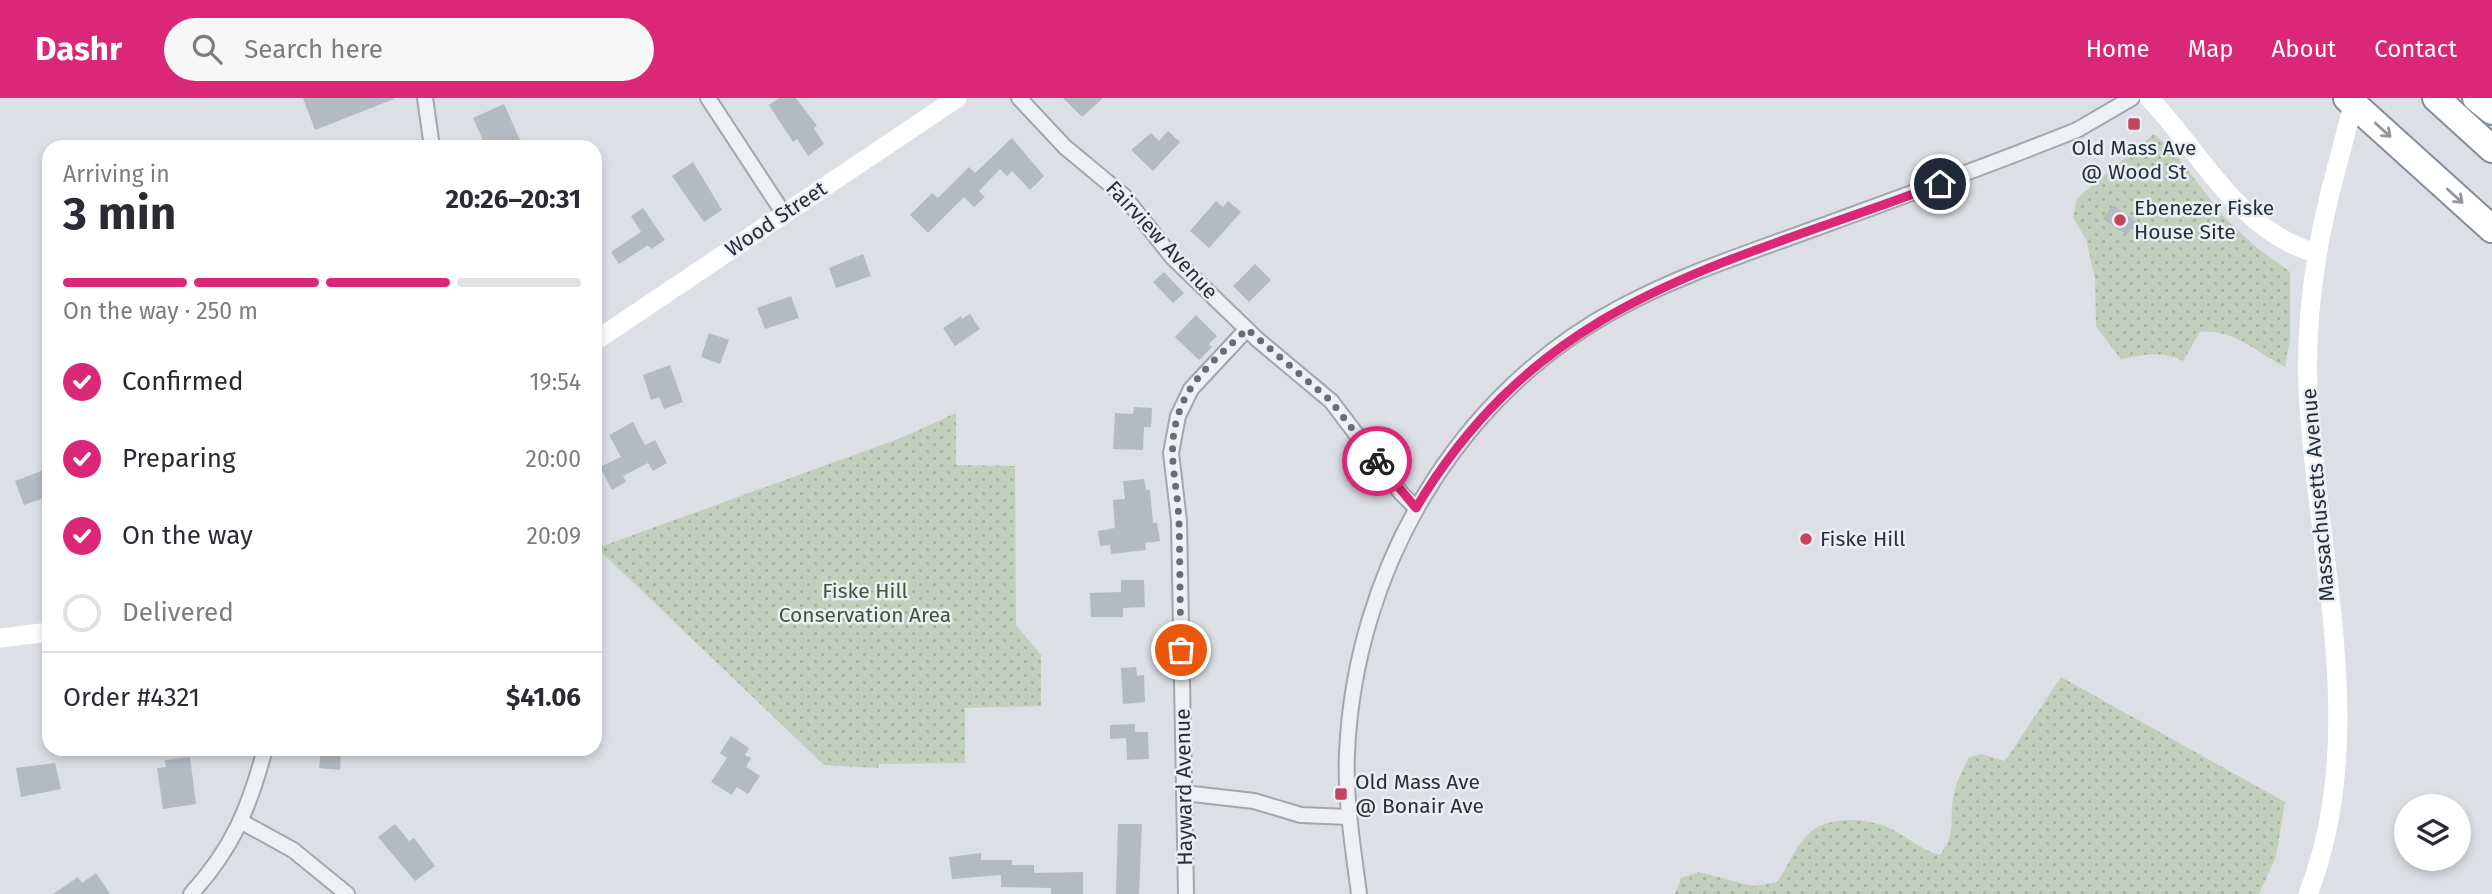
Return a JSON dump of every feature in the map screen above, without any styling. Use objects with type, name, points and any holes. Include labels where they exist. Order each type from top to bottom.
[{"type":"highway","points":[[2347,98],[2492,229]]},
{"type":"highway","points":[[2436,98],[2492,149]]},
{"type":"highway","points":[[2476,98],[2492,111]]},
{"type":"main road","name":"Wood Street","points":[[602,336],[957,98]]},
{"type":"main road","points":[[2149,98],[2243,209],[2275,234],[2316,253]]},
{"type":"main road","name":"Massachusetts Avenue","points":[[2308,894],[2324,842],[2337,757],[2334,657],[2308,390],[2308,325],[2316,253],[2356,98]]},
{"type":"main road","points":[[0,638],[42,633]]},
{"type":"street","points":[[425,98],[431,140]]},
{"type":"street","points":[[708,98],[784,214]]},
{"type":"street","name":"Fairview Avenue","points":[[1019,98],[1065,147],[1124,196],[1172,257],[1247,329],[1331,401],[1401,493],[1416,508]]},
{"type":"street","points":[[1359,894],[1349,817],[1348,739],[1362,642],[1381,582],[1416,508],[1460,443],[1498,400],[1548,355],[1604,316],[1704,270],[2077,130],[2132,98]]},
{"type":"street","name":"Hayward Avenue","points":[[1186,894],[1179,521],[1171,464],[1172,446],[1178,416],[1191,389],[1247,329]]},
{"type":"street","points":[[191,894],[242,822],[263,756]]},
{"type":"street","points":[[1184,793],[1254,801],[1301,815],[1349,817]]},
{"type":"street","points":[[242,822],[293,850],[347,894]]},
{"type":"green space","points":[[2154,134],[2173,151],[2224,217],[2258,249],[2290,272],[2290,340],[2285,367],[2234,338],[2212,332],[2200,332],[2183,361],[2160,354],[2121,359],[2096,327],[2095,278],[2086,239],[2073,218],[2077,198]]},
{"type":"green space","name":"Fiske Hill Conservation Area","points":[[956,413],[956,465],[1015,466],[1016,625],[1041,655],[1041,706],[965,708],[965,763],[879,764],[878,768],[824,765],[602,553],[602,546],[901,438]]},
{"type":"green space","points":[[2061,677],[2285,802],[2276,857],[2259,894],[1675,894],[1681,878],[1699,872],[1753,886],[1777,882],[1806,836],[1815,829],[1838,821],[1876,823],[1940,855],[1951,832],[1955,788],[1969,757],[1982,754],[2005,761]]},
{"type":"building","points":[[303,98],[394,98],[394,99],[315,130]]},
{"type":"building","points":[[779,98],[796,98],[817,126],[814,128],[824,144],[808,156],[797,139],[793,142],[769,105]]},
{"type":"building","points":[[1063,98],[1103,98],[1082,117]]},
{"type":"building","points":[[504,104],[520,140],[483,140],[473,118]]},
{"type":"building","points":[[1168,131],[1180,142],[1153,171],[1131,150],[1151,133],[1159,141]]},
{"type":"building","points":[[1012,138],[1044,176],[1030,190],[1012,171],[1007,176],[1000,169],[979,191],[985,197],[974,207],[964,197],[928,233],[910,215],[932,193],[938,198],[969,167],[975,173]]},
{"type":"building","points":[[693,162],[722,210],[704,222],[672,176]]},
{"type":"building","points":[[1216,201],[1223,207],[1228,201],[1241,212],[1209,248],[1190,231]]},
{"type":"building","name":"Ebenezer Fiske House Site","points":[[2113,205],[2136,221],[2127,235],[2103,219]]},
{"type":"building","points":[[643,208],[665,240],[651,249],[648,245],[619,264],[611,252],[641,232],[631,216]]},
{"type":"building","points":[[863,254],[871,276],[836,288],[829,268]]},
{"type":"building","points":[[1255,264],[1271,280],[1249,302],[1233,286]]},
{"type":"building","points":[[1164,272],[1184,293],[1173,303],[1153,282]]},
{"type":"building","points":[[791,296],[799,318],[765,329],[757,308]]},
{"type":"building","points":[[970,314],[980,329],[955,346],[943,328],[961,316],[962,319]]},
{"type":"building","points":[[1196,315],[1217,336],[1209,344],[1212,347],[1199,360],[1175,337]]},
{"type":"building","points":[[709,333],[729,340],[720,364],[701,357]]},
{"type":"building","points":[[670,365],[683,402],[664,409],[659,397],[651,400],[643,375]]},
{"type":"building","points":[[1134,407],[1152,408],[1151,427],[1144,427],[1143,450],[1113,449],[1115,413],[1133,414]]},
{"type":"building","points":[[633,422],[645,445],[655,440],[667,463],[653,471],[648,463],[623,476],[626,482],[612,490],[602,466],[621,457],[609,435]]},
{"type":"building","points":[[42,471],[42,499],[24,505],[15,481]]},
{"type":"building","points":[[1144,479],[1146,490],[1150,490],[1153,523],[1157,523],[1160,541],[1145,543],[1146,550],[1111,554],[1110,545],[1100,546],[1098,531],[1115,528],[1113,500],[1125,499],[1123,481]]},
{"type":"building","points":[[1121,580],[1144,580],[1145,607],[1123,608],[1123,617],[1091,617],[1090,593],[1121,592]]},
{"type":"building","points":[[1136,667],[1137,676],[1144,675],[1145,702],[1123,704],[1121,668]]},
{"type":"building","points":[[1135,724],[1135,732],[1148,732],[1149,759],[1127,760],[1126,738],[1110,739],[1110,725]]},
{"type":"building","points":[[731,736],[749,748],[745,755],[751,758],[746,767],[760,776],[748,794],[737,787],[732,795],[711,782],[727,758],[720,753]]},
{"type":"building","points":[[320,756],[341,756],[340,770],[319,768]]},
{"type":"building","points":[[190,757],[196,804],[163,809],[157,768],[166,767],[165,760]]},
{"type":"building","points":[[55,763],[61,789],[21,797],[16,768]]},
{"type":"building","points":[[395,824],[409,841],[414,838],[435,866],[415,881],[378,837]]},
{"type":"building","points":[[1118,824],[1142,824],[1139,894],[1116,894]]},
{"type":"building","points":[[981,853],[981,860],[1012,860],[1012,865],[1034,865],[1034,873],[1083,872],[1083,894],[1051,894],[1051,888],[1001,887],[1001,875],[952,879],[949,857]]},
{"type":"building","points":[[96,873],[110,894],[53,894],[78,877],[82,883]]},
{"type":"way so far","points":[[1181,650],[1178,508],[1171,464],[1173,439],[1181,408],[1194,384],[1247,329],[1331,401],[1377,461]]},
{"type":"place","name":"Old Mass Ave @ Wood St","points":[[2134,124]]},
{"type":"place","name":"Ebenezer Fiske House Site","points":[[2120,220]]},
{"type":"place","name":"Fiske Hill","points":[[1806,539]]},
{"type":"place","name":"Old Mass Ave @ Bonair Ave","points":[[1341,794]]},
{"type":"route","points":[[1377,461],[1416,508],[1446,461],[1488,410],[1548,355],[1592,324],[1673,282],[1720,263],[1940,184]]}]
